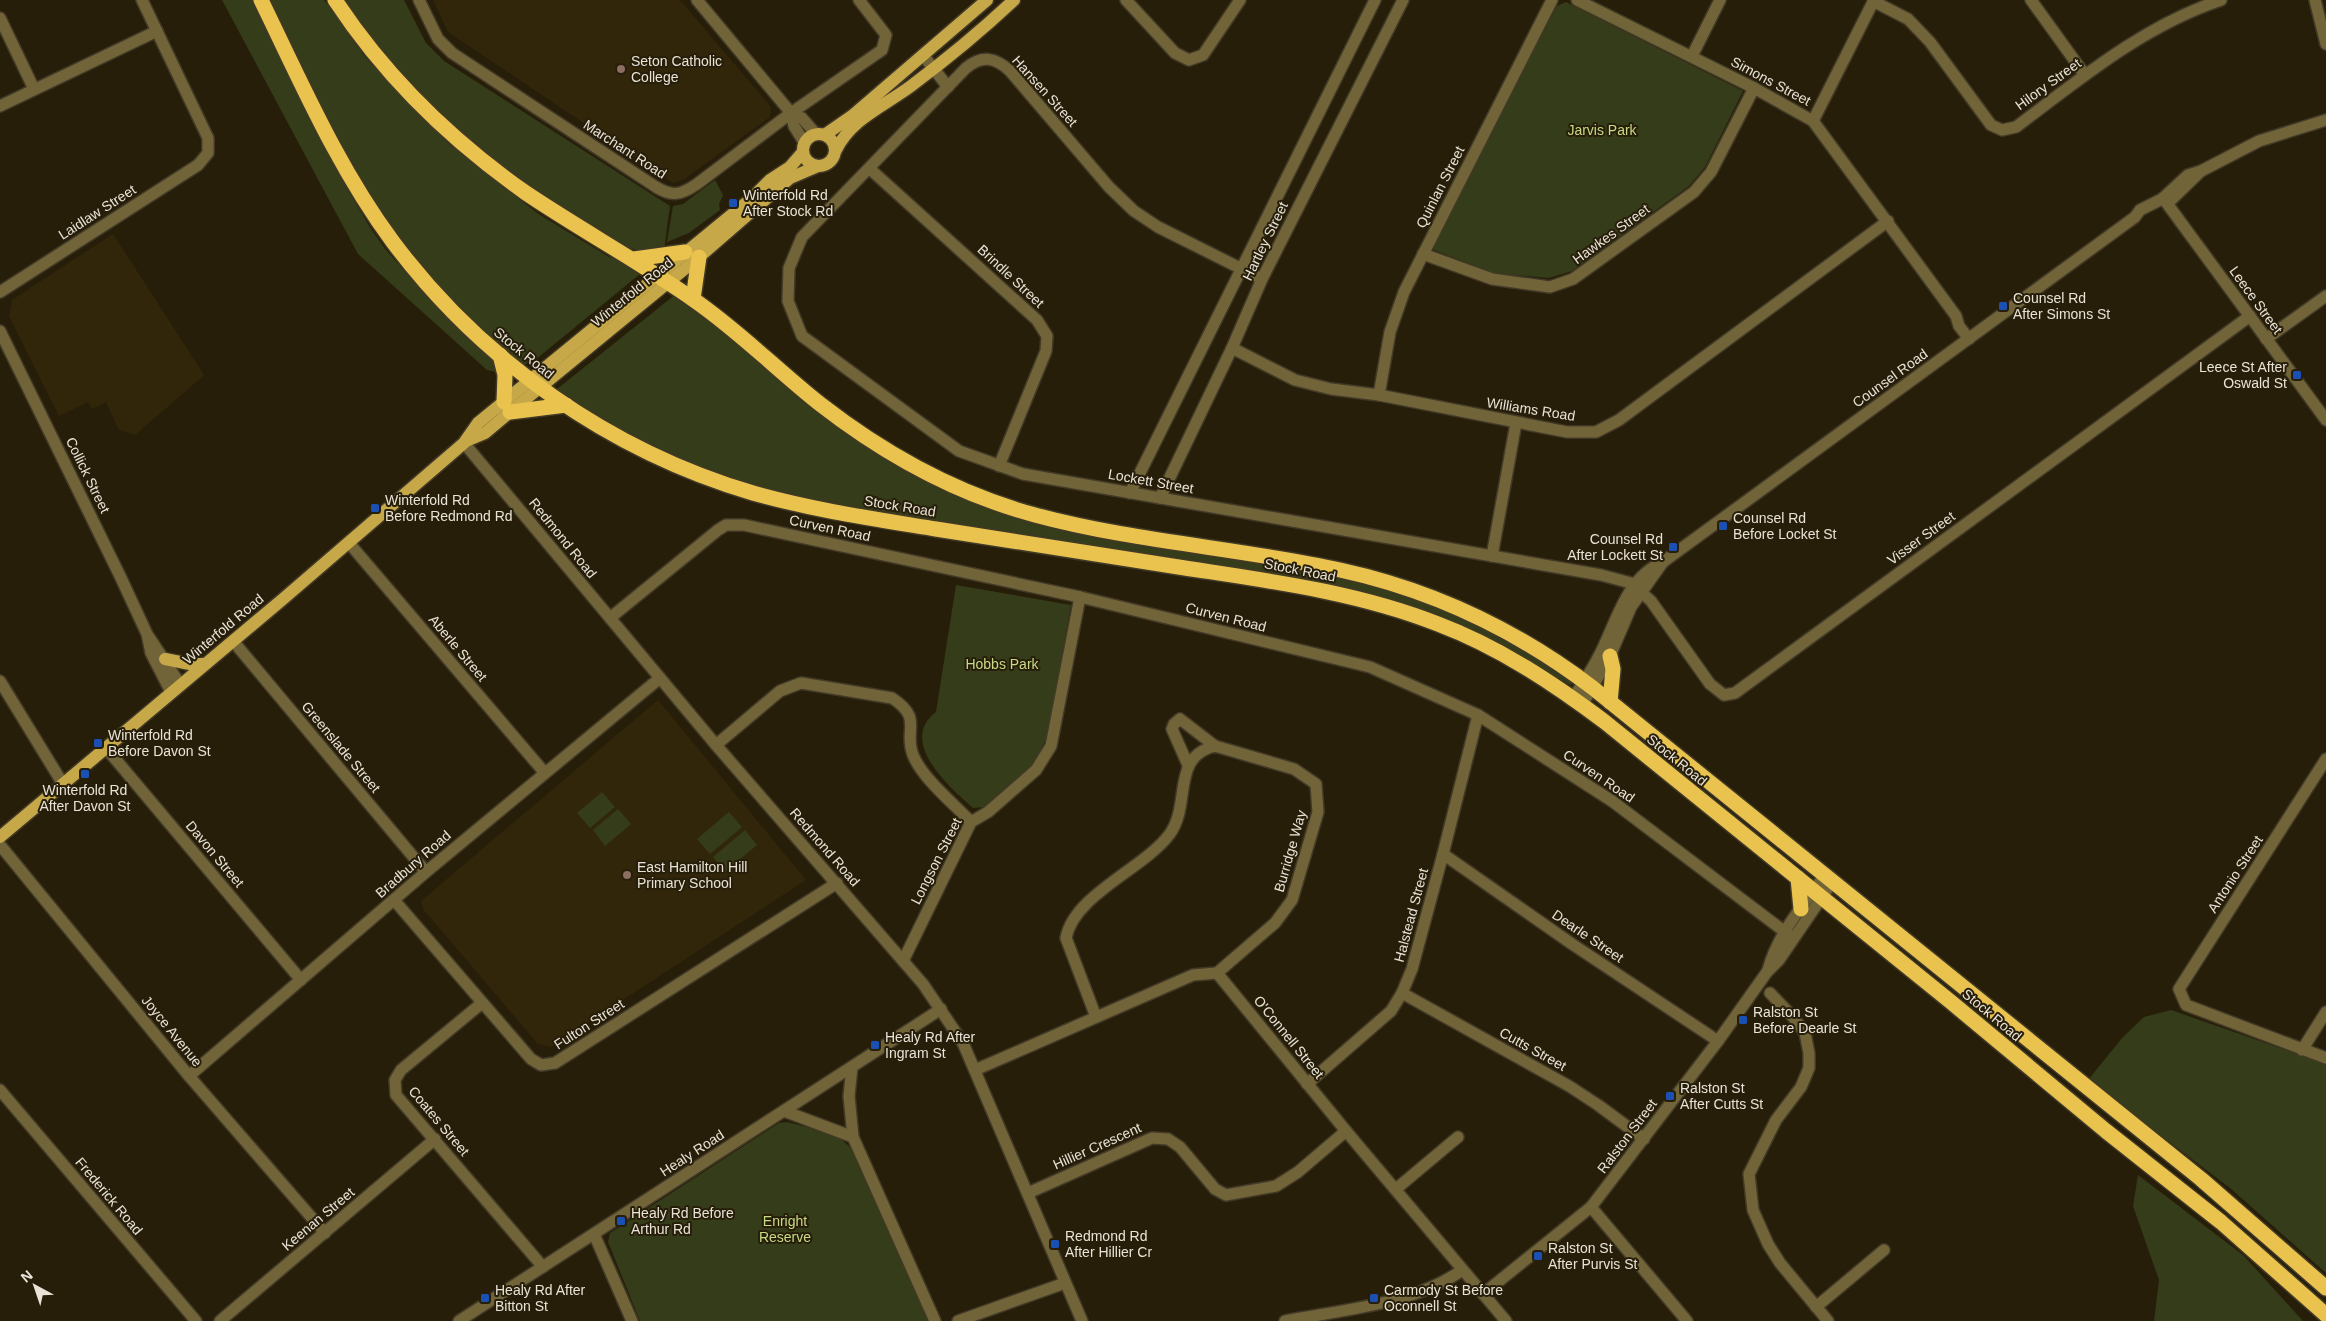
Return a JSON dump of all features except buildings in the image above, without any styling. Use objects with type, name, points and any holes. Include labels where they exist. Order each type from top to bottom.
[{"type":"highway","name":"Stock Road","points":[[261,0],[336,151],[378,220],[432,289],[470,328],[500,356],[566,406],[597,425],[659,457],[720,482],[780,500],[858,516],[1267,580],[1375,604],[1436,623],[1464,635],[1520,664],[1578,702],[1818,894],[2106,1131],[2221,1222],[2326,1315]]},
{"type":"highway","name":"Stock Road","points":[[335,0],[388,70],[452,135],[527,193],[692,299],[849,425],[905,460],[966,490],[1032,514],[1067,522],[1320,566],[1394,584],[1477,616],[1529,645],[1589,684],[2202,1180],[2326,1288]]},
{"type":"highway","points":[[634,260],[692,254],[692,299]]},
{"type":"highway","points":[[500,356],[505,376],[507,407],[566,406]]},
{"type":"highway","points":[[1610,656],[1614,669],[1610,702]]},
{"type":"highway","points":[[1798,878],[1801,909]]},
{"type":"main road","points":[[987,0],[852,116],[821,134],[804,147],[809,163],[818,166],[830,162],[841,138],[856,124],[891,101],[934,68],[976,35],[1014,0]]},
{"type":"main road","points":[[821,134],[833,141],[836,150]]},
{"type":"main road","name":"Winterfold Road","points":[[0,837],[349,542],[464,442],[478,423],[507,407],[663,279],[770,180],[790,167],[804,147]]},
{"type":"main road","name":"Winterfold Road","points":[[692,254],[790,178],[818,166]]},
{"type":"main road","points":[[165,659],[190,664],[206,664]]},
{"type":"street","points":[[0,106],[157,32],[142,0]]},
{"type":"street","name":"Marchant Road","points":[[420,0],[438,39],[452,53],[669,194],[679,194],[697,184],[791,114],[882,50],[886,35],[859,0]]},
{"type":"street","points":[[697,0],[791,114],[794,126],[804,147]]},
{"type":"street","points":[[1126,0],[1175,53],[1189,60],[1203,55],[1240,0]]},
{"type":"street","name":"Hartley Street","points":[[1130,493],[1375,0]]},
{"type":"street","name":"Hartley Street","points":[[1160,498],[1232,348],[1262,279],[1403,0]]},
{"type":"street","name":"Quinlan Street","points":[[1379,395],[1390,332],[1404,292],[1552,0]]},
{"type":"street","name":"Simons Street","points":[[1577,0],[1692,56],[1813,121],[1956,316],[1959,326],[1972,336]]},
{"type":"street","points":[[1692,56],[1720,0]]},
{"type":"street","points":[[2031,0],[2085,75]]},
{"type":"street","name":"Hilory Street","points":[[1874,1],[1908,19],[1930,42],[1991,124],[2002,130],[2016,127],[2116,52],[2163,24],[2221,0]]},
{"type":"street","points":[[2315,0],[2326,44]]},
{"type":"street","points":[[1813,121],[1874,1]]},
{"type":"street","points":[[0,18],[34,89]]},
{"type":"street","name":"Laidlaw Street","points":[[0,292],[198,165],[208,153],[208,138],[157,32]]},
{"type":"street","points":[[923,55],[948,87]]},
{"type":"street","name":"Hansen Street","points":[[802,237],[966,68],[979,60],[998,61],[1010,71],[1126,204],[1147,221],[1262,279]]},
{"type":"street","name":"Hawkes Street","points":[[1423,254],[1492,279],[1550,287],[1573,279],[1694,192],[1711,172],[1754,88]]},
{"type":"street","points":[[791,114],[802,118],[821,134]]},
{"type":"street","name":"Counsel Road","points":[[1578,702],[1637,589],[1663,562],[2135,217],[2144,217],[2201,171],[2259,141],[2326,120]]},
{"type":"street","name":"Brindle Street","points":[[870,169],[1036,320],[1047,336],[1046,351],[999,466]]},
{"type":"street","name":"Leece Street","points":[[2165,201],[2326,420]]},
{"type":"street","name":"Williams Road","points":[[1232,348],[1295,380],[1331,389],[1379,395],[1567,432],[1596,432],[1619,420],[1888,221]]},
{"type":"street","name":"Lockett Street","points":[[802,237],[789,268],[788,301],[802,336],[959,451],[1023,474],[1601,575],[1637,589]]},
{"type":"street","points":[[2266,339],[2326,296]]},
{"type":"street","name":"Visser Street","points":[[1637,589],[1658,608],[1710,684],[1724,695],[1735,694],[2250,316]]},
{"type":"street","name":"Collick Street","points":[[0,331],[147,634],[165,659],[176,688]]},
{"type":"street","points":[[1492,556],[1516,423]]},
{"type":"street","name":"Redmond Road","points":[[464,442],[716,745],[903,960],[954,1027],[975,1070],[1082,1321]]},
{"type":"street","name":"Curven Road","points":[[610,618],[726,525],[744,525],[1080,597],[1370,667],[1478,715],[1612,800],[1789,935]]},
{"type":"street","name":"Aberle Street","points":[[349,542],[544,772]]},
{"type":"street","name":"Counsel Road","points":[[1589,684],[1610,656],[1637,589]]},
{"type":"street","name":"Longson Street","points":[[903,960],[971,822],[988,812],[1036,770],[1051,746],[1080,597]]},
{"type":"street","name":"Collick Street","points":[[147,634],[151,653],[176,688]]},
{"type":"street","name":"Greenslade Street","points":[[233,642],[426,872]]},
{"type":"street","name":"Bradbury Road","points":[[189,1076],[544,772],[660,678]]},
{"type":"street","points":[[0,681],[63,784]]},
{"type":"street","points":[[716,745],[780,691],[801,684],[892,698],[904,706],[911,719],[912,753],[918,767],[971,822]]},
{"type":"street","name":"Halstead Street","points":[[1307,1084],[1391,1011],[1402,993],[1412,969],[1478,715]]},
{"type":"street","name":"Burridge Way","points":[[1188,765],[1172,730],[1174,724],[1180,719],[1215,746],[1294,769],[1316,784],[1318,812],[1292,900],[1275,923],[1217,973]]},
{"type":"street","points":[[1096,1017],[1066,938],[1068,926],[1086,904],[1156,848],[1170,834],[1177,818],[1188,765],[1202,750],[1215,746]]},
{"type":"street","name":"Davon Street","points":[[106,748],[301,980]]},
{"type":"street","name":"Antonio Street","points":[[2302,1050],[2186,1005],[2179,989],[2326,759]]},
{"type":"street","name":"Joyce Avenue","points":[[0,845],[189,1076],[325,1233]]},
{"type":"street","name":"Dearle Street","points":[[1443,854],[1572,944],[1718,1041]]},
{"type":"street","name":"Ralston Street","points":[[1483,1294],[1591,1207],[1718,1041],[1767,972],[1771,957],[1829,878]]},
{"type":"street","name":"Fulton Street","points":[[394,900],[531,1059],[542,1066],[555,1063],[837,883]]},
{"type":"street","name":"Ralston Street","points":[[1789,935],[1801,909],[1818,894]]},
{"type":"street","points":[[975,1070],[1194,976],[1217,973]]},
{"type":"street","name":"O'Connell Street","points":[[1217,973],[1346,1131],[1506,1321]]},
{"type":"street","name":"Cutts Street","points":[[1402,993],[1570,1086],[1598,1104],[1644,1140]]},
{"type":"street","points":[[1770,993],[1793,1016],[1805,1033],[1809,1053],[1809,1068],[1801,1088],[1776,1120],[1750,1174],[1753,1210],[1768,1244],[1780,1263],[1828,1321]]},
{"type":"street","name":"Coates Street","points":[[482,1003],[401,1070],[395,1080],[396,1095],[543,1267]]},
{"type":"street","name":"Healy Road","points":[[459,1321],[941,1009]]},
{"type":"street","points":[[2326,1012],[2302,1050],[2326,1058]]},
{"type":"street","points":[[852,1067],[849,1096],[853,1137],[935,1321]]},
{"type":"street","name":"Frederick Road","points":[[0,1090],[196,1321]]},
{"type":"street","points":[[784,1111],[853,1137]]},
{"type":"street","name":"Hillier Crescent","points":[[1028,1193],[1152,1138],[1168,1139],[1180,1147],[1215,1188],[1226,1195],[1237,1194],[1276,1186],[1287,1180],[1346,1131]]},
{"type":"street","points":[[1396,1190],[1458,1137]]},
{"type":"street","name":"Keenan Street","points":[[220,1321],[435,1139]]},
{"type":"street","points":[[1591,1207],[1687,1321]]},
{"type":"street","points":[[594,1234],[632,1321]]},
{"type":"street","points":[[1816,1307],[1884,1250]]},
{"type":"street","points":[[1285,1321],[1422,1291],[1449,1279],[1462,1270]]},
{"type":"street","points":[[958,1321],[1065,1283]]},
{"type":"shaded area","name":"Seton Catholic College","points":[[433,0],[680,0],[771,107],[770,117],[683,180],[673,183],[448,32]]},
{"type":"shaded area","points":[[113,234],[204,375],[135,435],[119,430],[106,402],[92,409],[88,402],[59,416],[9,316],[12,300]]},
{"type":"shaded area","name":"East Hamilton Hill Primary School","points":[[658,700],[806,880],[551,1047],[538,1044],[423,909],[421,901]]},
{"type":"green space","points":[[222,0],[254,0],[349,192],[371,229],[386,250],[432,302],[493,360],[498,366],[497,372],[487,370],[358,254]]},
{"type":"green space","points":[[268,0],[324,0],[365,57],[450,145],[537,213],[609,257],[624,260],[640,271],[640,274],[535,360],[523,365],[453,304],[406,249],[361,181],[341,146]]},
{"type":"green space","points":[[343,0],[404,0],[426,43],[444,61],[670,206],[664,250],[644,252],[612,239],[523,183],[492,160],[422,97]]},
{"type":"green space","name":"Jarvis Park","points":[[1566,2],[1743,91],[1705,167],[1689,186],[1572,271],[1549,278],[1494,273],[1434,250],[1433,241],[1557,6]]},
{"type":"green space","points":[[715,180],[723,195],[719,204],[720,210],[689,233],[667,242],[673,206],[683,204]]},
{"type":"green space","points":[[676,294],[697,309],[835,424],[871,449],[908,471],[968,500],[1033,523],[1080,534],[1127,543],[1319,572],[1400,593],[1451,612],[1500,635],[1572,680],[1571,685],[1456,625],[1070,543],[912,518],[776,492],[683,461],[611,426],[558,392],[557,389]]},
{"type":"green space","name":"Hobbs Park","points":[[956,585],[1071,605],[1047,737],[1034,763],[985,807],[973,808],[952,789],[931,763],[925,750],[922,736],[925,724],[936,712]]},
{"type":"green space","points":[[602,792],[615,807],[590,828],[577,813]]},
{"type":"green space","points":[[618,809],[631,824],[605,846],[593,830]]},
{"type":"green space","points":[[729,812],[742,827],[710,854],[697,839]]},
{"type":"green space","points":[[745,830],[757,845],[725,872],[713,857]]},
{"type":"green space","points":[[2171,1010],[2326,1064],[2326,1273],[2230,1188],[2088,1080],[2123,1037],[2144,1017]]},
{"type":"green space","name":"Enright Reserve","points":[[787,1122],[835,1134],[850,1147],[928,1321],[640,1321],[608,1242],[610,1233],[779,1123]]},
{"type":"green space","points":[[2138,1175],[2243,1255],[2303,1321],[2154,1321],[2159,1280],[2133,1206]]},
{"type":"place","name":"Seton Catholic College","points":[[621,69]]},
{"type":"place","name":"Winterfold Rd After Stock Rd","points":[[733,203]]},
{"type":"place","name":"Counsel Rd After Simons St","points":[[2003,306]]},
{"type":"place","name":"Leece St After Oswald St","points":[[2297,375]]},
{"type":"place","name":"Winterfold Rd Before Redmond Rd","points":[[375,508]]},
{"type":"place","name":"Counsel Rd Before Locket St","points":[[1723,526]]},
{"type":"place","name":"Counsel Rd After Lockett St","points":[[1673,547]]},
{"type":"place","name":"Winterfold Rd Before Davon St","points":[[98,743]]},
{"type":"place","name":"Winterfold Rd After Davon St","points":[[85,774]]},
{"type":"place","name":"East Hamilton Hill Primary School","points":[[627,875]]},
{"type":"place","name":"Ralston St Before Dearle St","points":[[1743,1020]]},
{"type":"place","name":"Healy Rd After Ingram St","points":[[875,1045]]},
{"type":"place","name":"Ralston St After Cutts St","points":[[1670,1096]]},
{"type":"place","name":"Healy Rd Before Arthur Rd","points":[[621,1221]]},
{"type":"place","name":"Redmond Rd After Hillier Cr","points":[[1055,1244]]},
{"type":"place","name":"Ralston St After Purvis St","points":[[1538,1256]]},
{"type":"place","name":"Healy Rd After Bitton St","points":[[485,1298]]},
{"type":"place","name":"Carmody St Before Oconnell St","points":[[1374,1298]]}]
